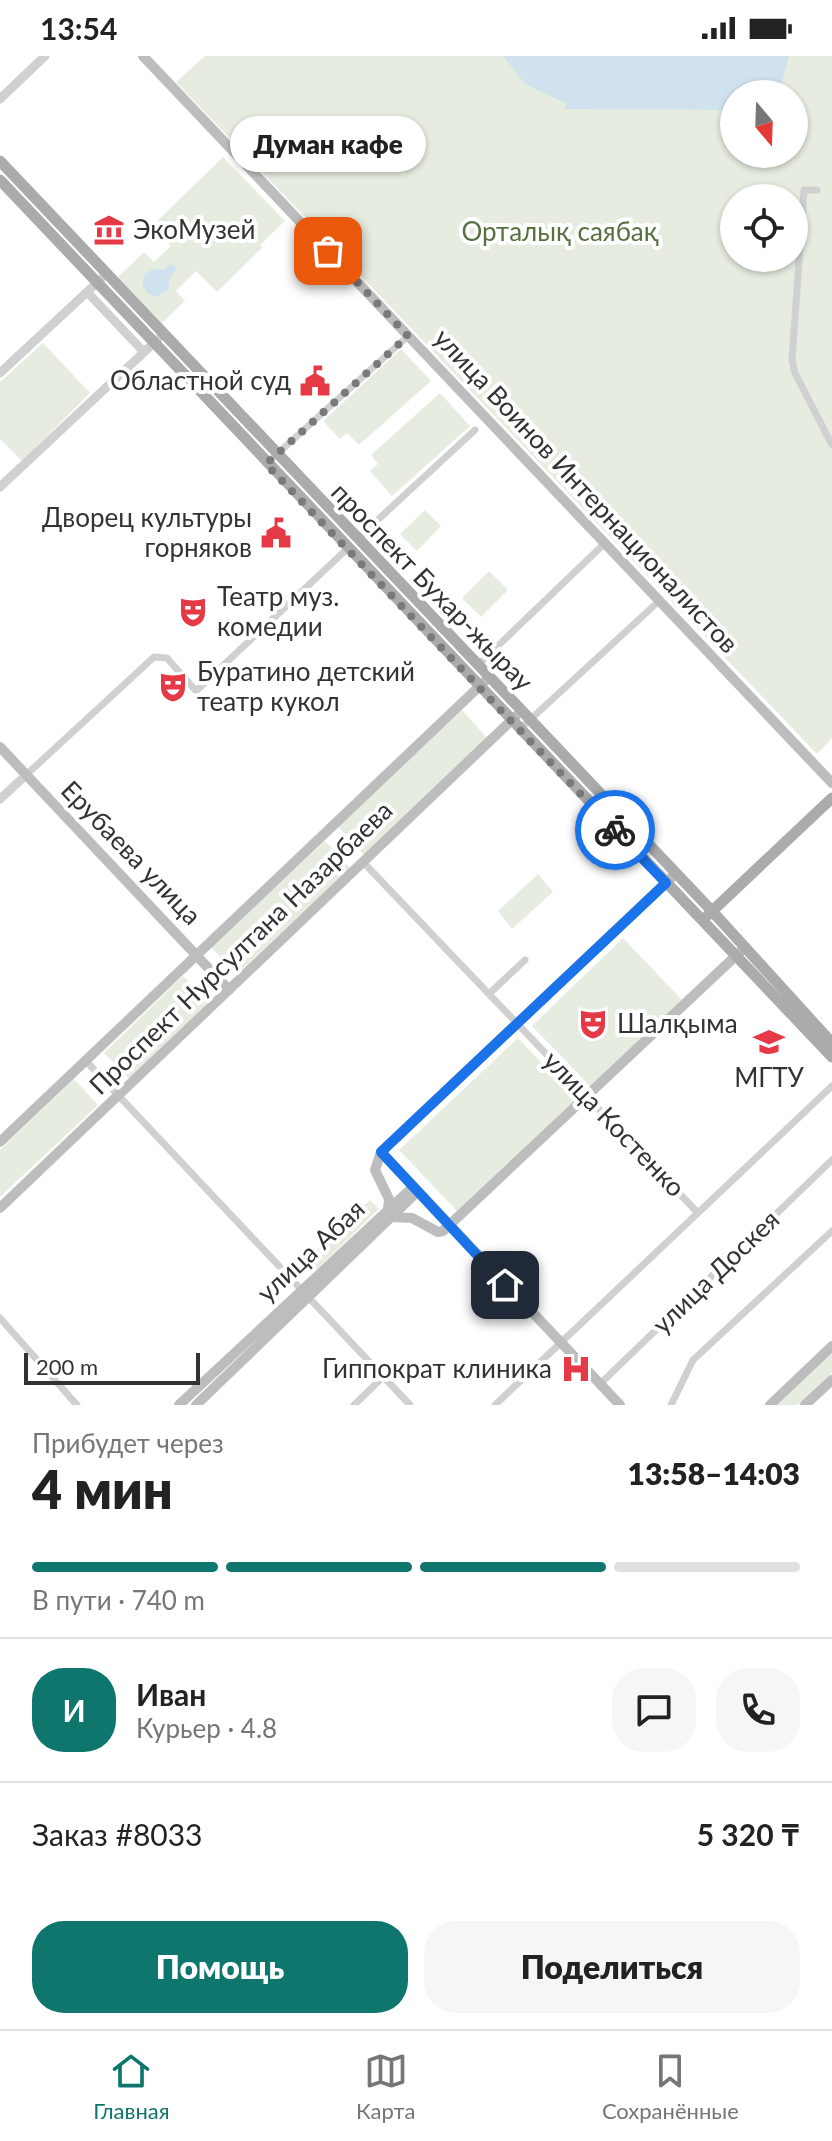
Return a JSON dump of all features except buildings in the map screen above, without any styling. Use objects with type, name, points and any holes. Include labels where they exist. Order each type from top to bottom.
[{"type":"main road","name":"улица Воинов Интернационалистов","points":[[143,56],[832,783]]},
{"type":"main road","name":"проспект Бухар-жырау","points":[[0,161],[478,665],[520,720],[666,883],[832,1057]]},
{"type":"main road","name":"проспект Бухар-жырау","points":[[0,180],[92,288],[149,348],[266,464],[479,686],[520,720],[676,874],[832,1043]]},
{"type":"main road","name":"Проспект Нурсултана Назарбаева","points":[[0,1142],[489,677]]},
{"type":"main road","name":"Проспект Нурсултана Назарбаева","points":[[0,1208],[363,862],[520,720]]},
{"type":"main road","name":"Ерубаева улица","points":[[0,747],[229,990]]},
{"type":"main road","points":[[702,921],[832,798]]},
{"type":"main road","points":[[620,1405],[381,1152],[676,874]]},
{"type":"main road","points":[[450,1226],[745,947]]},
{"type":"main road","name":"улица Абая","points":[[381,1152],[375,1170],[389,1199],[390,1213]]},
{"type":"main road","points":[[390,1213],[415,1189]]},
{"type":"main road","name":"улица Абая","points":[[196,1405],[390,1213]]},
{"type":"main road","name":"улица Абая","points":[[390,1213],[412,1218],[438,1232],[450,1226]]},
{"type":"main road","name":"улица Абая","points":[[179,1405],[305,1294]]},
{"type":"main road","points":[[770,1405],[832,1346]]},
{"type":"main road","points":[[805,1405],[832,1380]]},
{"type":"street","points":[[0,99],[45,56]]},
{"type":"street","points":[[817,190],[804,190],[792,360],[795,373],[832,445]]},
{"type":"street","points":[[0,373],[106,274]]},
{"type":"street","points":[[0,486],[163,335]]},
{"type":"street","points":[[266,464],[408,336]]},
{"type":"street","points":[[357,539],[475,430]]},
{"type":"street","points":[[478,665],[605,543]]},
{"type":"street","points":[[0,799],[154,657],[167,658],[196,691],[348,548]]},
{"type":"street","points":[[520,720],[659,601]]},
{"type":"street","name":"улица Костенко","points":[[363,862],[698,1213]]},
{"type":"street","points":[[489,994],[525,960]]},
{"type":"street","points":[[85,1060],[410,1405]]},
{"type":"street","points":[[495,1405],[832,1086]]},
{"type":"street","name":"улица Доскея","points":[[600,1384],[832,1160]]},
{"type":"street","points":[[671,1405],[693,1360],[832,1231]]},
{"type":"street","points":[[0,1318],[77,1405]]},
{"type":"street","points":[[354,1405],[383,1377]]},
{"type":"green space","name":"Орталық саябақ","points":[[205,56],[832,56],[832,738],[817,754],[176,82]]},
{"type":"green space","points":[[223,157],[285,221],[217,292],[196,271],[176,291],[185,301],[162,323],[118,277],[144,252],[154,262],[171,246],[152,226]]},
{"type":"green space","points":[[43,343],[90,393],[22,461],[0,439],[0,382]]},
{"type":"green space","points":[[401,349],[431,381],[359,445],[347,433],[340,439],[323,421]]},
{"type":"green space","points":[[440,393],[470,426],[392,496],[370,471],[378,464],[371,455]]},
{"type":"green space","points":[[425,510],[441,526],[417,551],[400,534]]},
{"type":"green space","points":[[489,571],[508,590],[481,617],[462,598]]},
{"type":"green space","points":[[462,710],[488,739],[364,855],[338,826]]},
{"type":"green space","points":[[325,841],[350,868],[237,974],[211,947]]},
{"type":"green space","points":[[538,874],[553,892],[512,929],[498,911]]},
{"type":"green space","points":[[623,938],[682,1000],[591,1087],[532,1026]]},
{"type":"green space","points":[[183,976],[209,1001],[129,1078],[104,1053]]},
{"type":"green space","points":[[518,1038],[576,1099],[457,1211],[399,1150]]},
{"type":"green space","points":[[74,1079],[98,1105],[0,1197],[0,1150]]},
{"type":"green space","points":[[370,1200],[379,1209],[317,1269],[307,1259]]},
{"type":"green space","points":[[832,1353],[832,1373],[798,1405],[778,1405]]},
{"type":"water","points":[[503,56],[789,56],[782,80],[720,80],[720,110],[564,109],[567,104],[525,84]]},
{"type":"water","points":[[171,263],[177,269],[170,277],[168,290],[156,297],[147,293],[142,284],[145,274],[153,269],[164,270]]},
{"type":"way so far","points":[[328,251],[408,336],[266,464],[615,830]]},
{"type":"place","name":"ЭкоМузей","points":[[109,230]]},
{"type":"place","name":"Думан кафе","points":[[328,251]]},
{"type":"place","name":"Областной суд","points":[[315,381]]},
{"type":"place","name":"Дворец культуры горняков","points":[[276,533]]},
{"type":"place","name":"Театр муз. комедии","points":[[193,612]]},
{"type":"place","name":"Буратино детский театр кукол","points":[[173,687]]},
{"type":"place","name":"Шалқыма","points":[[593,1024]]},
{"type":"place","name":"МГТУ","points":[[769,1042]]},
{"type":"place","name":"Гиппократ клиника","points":[[576,1369]]},
{"type":"route","points":[[505,1285],[381,1152],[526,1019],[666,883],[615,830]]}]
